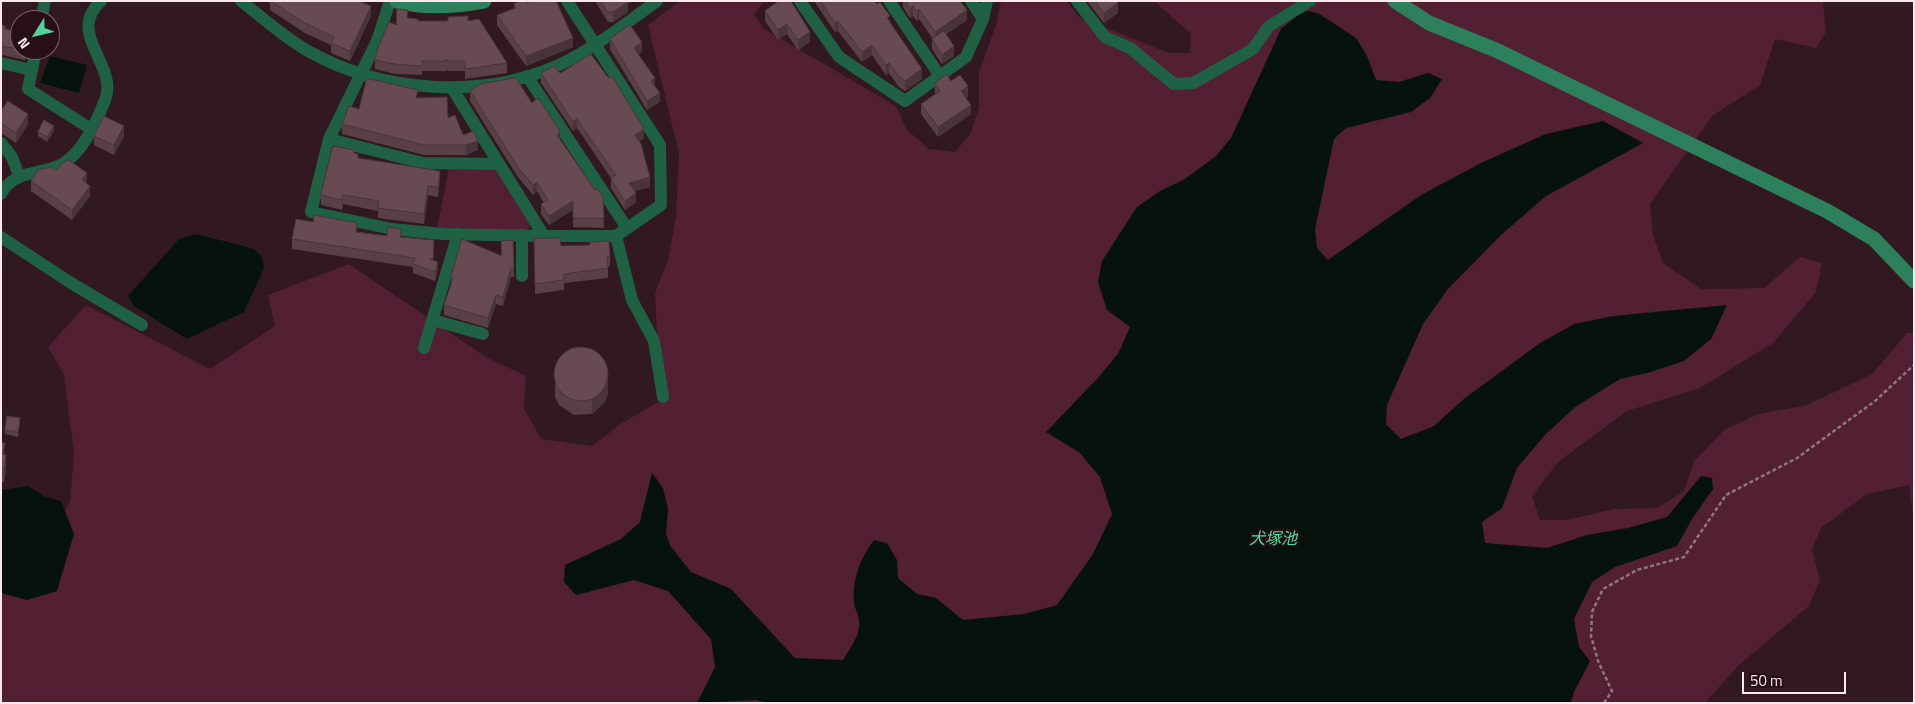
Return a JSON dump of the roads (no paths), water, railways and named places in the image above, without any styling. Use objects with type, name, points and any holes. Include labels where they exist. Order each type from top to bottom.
[{"type":"street","points":[[1,194],[19,176],[63,163],[79,149],[91,129],[106,98],[105,72],[92,46],[88,24],[92,10],[101,1]]},
{"type":"street","points":[[241,1],[308,51],[361,74],[402,84],[452,88],[496,84],[561,64],[596,44],[657,1]]},
{"type":"street","points":[[390,1],[377,41],[329,139],[311,212],[392,229],[458,234],[616,236],[660,205],[660,145],[568,1]]},
{"type":"street","points":[[397,1],[410,5],[434,6],[484,1]]},
{"type":"street","points":[[800,1],[839,57],[905,101],[966,58],[984,19],[987,1]]},
{"type":"street","points":[[889,1],[940,76]]},
{"type":"street","points":[[971,1],[984,19]]},
{"type":"street","points":[[1077,1],[1105,37],[1130,48],[1174,84],[1193,83],[1253,49],[1269,26],[1310,1]]},
{"type":"street","points":[[1395,1],[1429,23],[1498,51],[1827,211],[1874,239],[1914,282]]},
{"type":"street","points":[[34,60],[28,89],[91,129]]},
{"type":"street","points":[[1,63],[32,70]]},
{"type":"street","points":[[527,76],[627,228]]},
{"type":"street","points":[[452,88],[544,236]]},
{"type":"street","points":[[329,139],[423,163],[499,164]]},
{"type":"street","points":[[1,144],[12,157],[19,176]]},
{"type":"street","points":[[424,348],[458,234]]},
{"type":"street","points":[[522,235],[522,276]]},
{"type":"street","points":[[616,236],[632,300],[654,341],[663,398]]},
{"type":"street","points":[[1,237],[71,283],[142,324]]},
{"type":"street","points":[[433,320],[483,334]]},
{"type":"water","name":"犬塚池","points":[[1307,11],[1318,13],[1356,38],[1367,56],[1376,80],[1399,82],[1428,73],[1442,79],[1430,98],[1411,112],[1346,128],[1334,139],[1315,229],[1317,248],[1328,260],[1421,195],[1483,162],[1546,134],[1603,121],[1643,143],[1546,196],[1501,235],[1448,289],[1423,324],[1387,405],[1386,424],[1401,439],[1434,426],[1465,398],[1540,343],[1574,324],[1613,316],[1727,305],[1711,339],[1684,361],[1651,372],[1620,379],[1575,407],[1545,435],[1517,468],[1502,508],[1482,522],[1485,543],[1547,548],[1587,535],[1628,528],[1667,517],[1701,476],[1712,478],[1713,489],[1692,519],[1677,546],[1615,567],[1592,582],[1574,619],[1579,647],[1590,661],[1574,692],[1571,703],[768,703],[756,700],[697,703],[715,667],[711,639],[668,591],[634,580],[576,595],[564,582],[565,565],[621,539],[640,522],[652,473],[663,488],[668,509],[666,534],[671,547],[691,572],[731,589],[795,658],[843,660],[854,641],[859,626],[859,618],[854,602],[854,585],[858,569],[874,540],[887,543],[897,560],[898,578],[917,594],[936,598],[963,620],[1024,614],[1057,605],[1093,554],[1112,514],[1100,477],[1080,453],[1046,432],[1118,354],[1130,327],[1107,310],[1098,282],[1102,261],[1137,207],[1160,191],[1185,179],[1216,156],[1231,138],[1281,29],[1298,15]]},
{"type":"water","points":[[60,58],[87,65],[79,93],[40,83],[49,60],[60,60]]},
{"type":"water","points":[[197,234],[254,249],[262,257],[264,268],[244,312],[187,339],[134,306],[128,296],[179,239]]},
{"type":"water","points":[[28,486],[43,496],[61,501],[74,534],[57,591],[27,600],[1,593],[1,490]]}]
